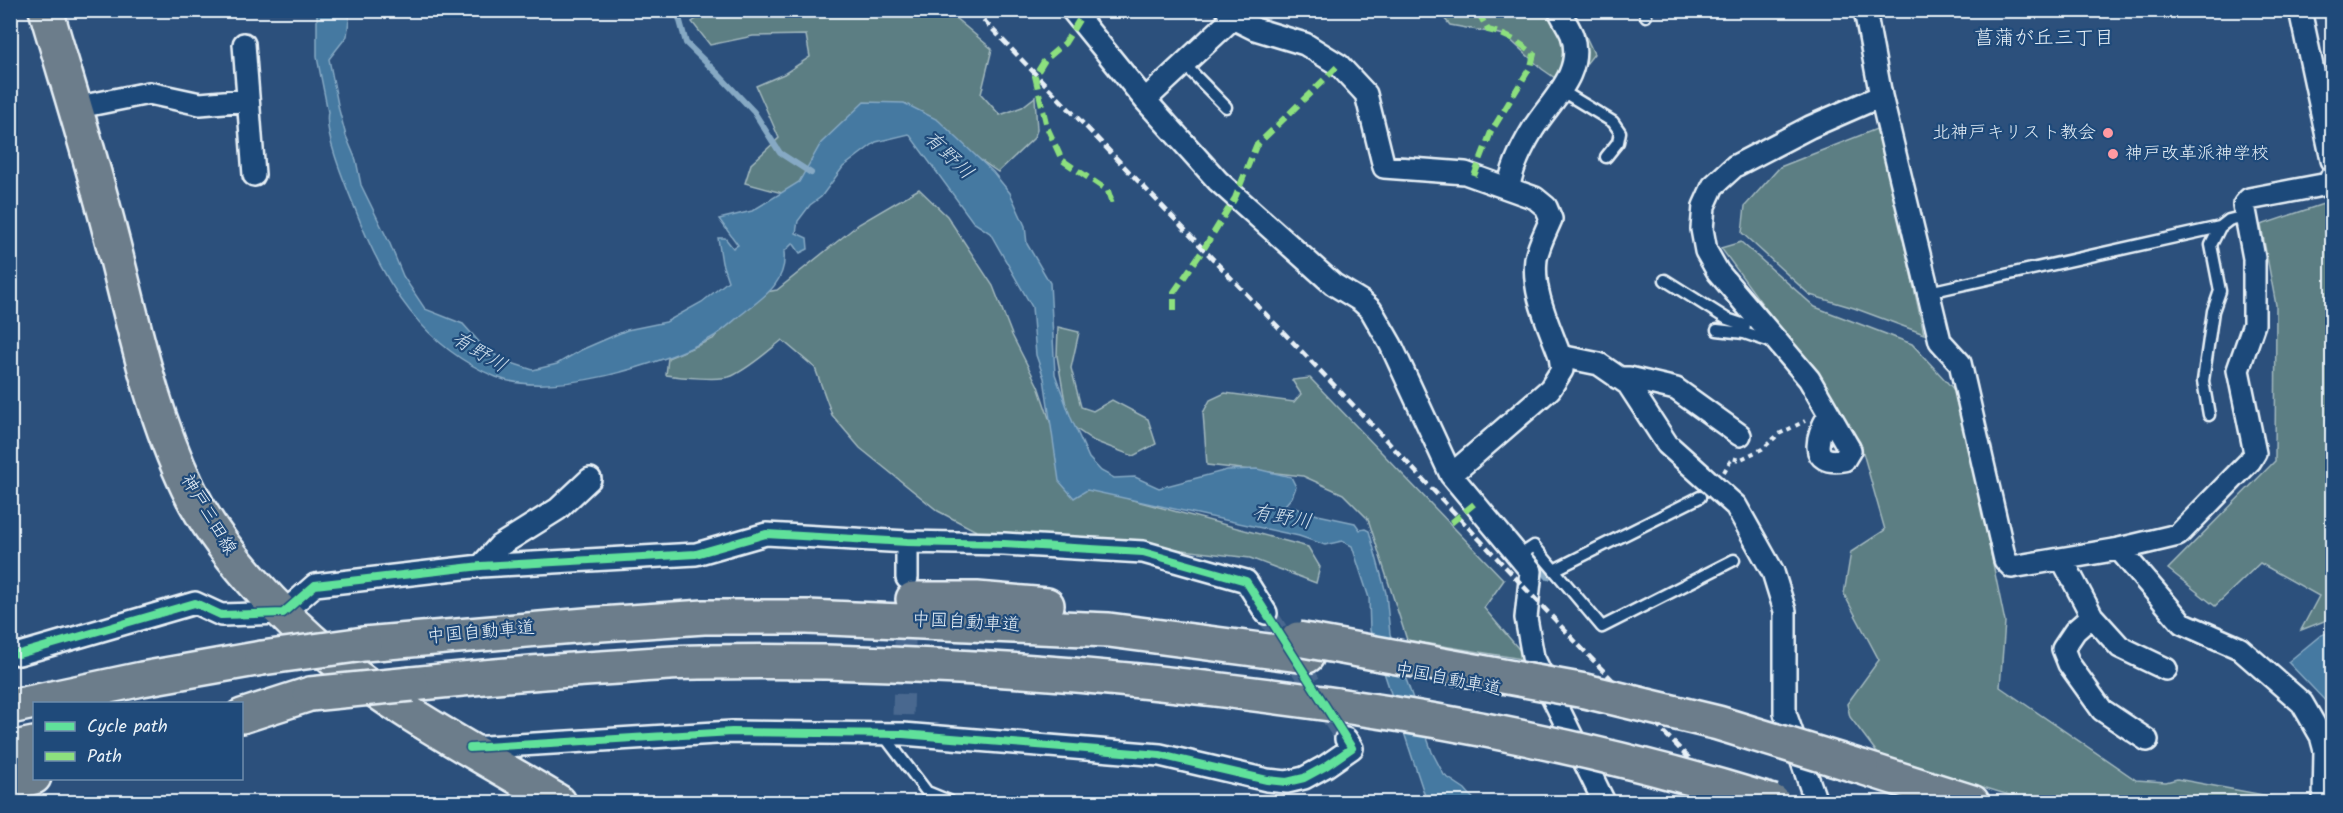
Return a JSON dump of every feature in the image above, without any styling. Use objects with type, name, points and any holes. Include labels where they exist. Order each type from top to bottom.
[{"type":"main road","name":"神戸三田線","points":[[46,10],[108,225],[150,388],[188,489],[231,555],[283,613],[333,658],[417,717],[559,802]]},
{"type":"main road","name":"中国自動車道","points":[[34,702],[142,679],[262,658],[364,644],[704,617],[922,620],[1109,630],[1303,647],[1605,713],[1761,754],[1860,776],[1908,802]]},
{"type":"main road","points":[[243,706],[310,694],[412,684],[698,662],[800,661],[1056,672],[1247,692],[1344,723],[1572,770],[1696,802]]},
{"type":"main road","points":[[243,716],[310,694]]},
{"type":"main road","name":"中国自動車道","points":[[10,707],[33,702]]},
{"type":"main road","points":[[1344,723],[1413,716],[1633,763],[1773,802]]},
{"type":"main road","points":[[10,749],[33,744]]},
{"type":"main road","points":[[1860,776],[1972,802]]},
{"type":"main road","points":[[10,783],[33,777]]},
{"type":"street","points":[[1072,10],[1144,100],[1198,161],[1235,198],[1332,284],[1361,301],[1371,310],[1391,345],[1451,475],[1531,571],[1526,618],[1533,657],[1604,802]]},
{"type":"street","points":[[1509,188],[1511,173],[1533,128],[1562,91],[1574,57],[1573,36],[1559,10]]},
{"type":"street","points":[[2300,10],[2332,160]]},
{"type":"street","points":[[1872,12],[1881,96],[1940,341],[1960,363],[2005,560],[2012,567],[2119,549],[2178,535],[2250,461],[2255,453],[2238,370],[2254,324],[2254,258],[2244,206],[2249,199],[2328,184],[2332,176]]},
{"type":"street","points":[[1144,100],[1184,64],[1230,14],[1255,29],[1305,44],[1339,65],[1366,94],[1384,167],[1465,172],[1535,198],[1546,207],[1551,219],[1536,258],[1536,280],[1540,301],[1560,356],[1562,370],[1550,389],[1451,475]]},
{"type":"street","points":[[244,44],[255,175]]},
{"type":"street","points":[[74,108],[149,93],[200,104],[248,100]]},
{"type":"street","points":[[1828,414],[1809,379],[1718,272],[1706,251],[1702,229],[1704,206],[1713,186],[1735,166],[1810,127],[1881,96]]},
{"type":"street","points":[[1560,356],[1599,364],[1628,384],[1667,444],[1707,491],[1736,506],[1773,572],[1785,611],[1785,713],[1816,802]]},
{"type":"street","points":[[1618,378],[1629,378],[1676,389],[1740,435]]},
{"type":"street","points":[[481,566],[499,546],[558,509],[590,479]]},
{"type":"street","points":[[10,652],[19,654],[195,603],[221,615],[283,613],[315,585],[481,566],[696,554],[766,534],[1143,552],[1246,581],[1266,613]]},
{"type":"street","points":[[907,542],[907,578]]},
{"type":"street","points":[[2119,549],[2182,623],[2239,648],[2302,704],[2321,736],[2325,752],[2324,802]]},
{"type":"street","points":[[2062,559],[2092,616],[2120,647],[2166,669]]},
{"type":"street","points":[[2092,616],[2075,632],[2063,649],[2070,664],[2102,710],[2147,740]]},
{"type":"street","points":[[470,748],[732,732],[882,733],[903,724],[1160,755],[1267,780],[1287,782],[1304,778],[1352,748],[1344,723]]},
{"type":"lane","points":[[1184,64],[1226,107]]},
{"type":"lane","points":[[1562,91],[1613,122],[1620,132],[1618,142],[1606,157]]},
{"type":"lane","points":[[1929,292],[2220,227],[2229,220],[2245,216]]},
{"type":"lane","points":[[2209,415],[2204,381],[2213,311],[2220,291],[2211,246],[2220,227]]},
{"type":"lane","points":[[1665,280],[1727,319],[1745,325],[1744,333]]},
{"type":"lane","points":[[1717,330],[1744,333],[1780,345]]},
{"type":"lane","points":[[1554,570],[1707,491]]},
{"type":"lane","points":[[1519,556],[1534,546],[1602,627],[1734,560]]},
{"type":"lane","points":[[882,733],[927,792],[949,801]]},
{"type":"path","points":[[1707,491],[1732,458],[1739,460],[1762,449],[1779,434],[1811,418],[1828,414]]},
{"type":"green space","points":[[710,10],[947,11],[992,49],[981,94],[1000,115],[1022,107],[1035,97],[1037,130],[1034,138],[998,172],[905,108],[797,197],[745,183],[751,164],[779,138],[756,86],[784,74],[810,57],[806,35],[753,36],[710,45],[692,22]]},
{"type":"green space","points":[[1438,11],[1574,11],[1594,54],[1568,87],[1542,69],[1505,35],[1450,25]]},
{"type":"green space","points":[[1879,128],[1924,334],[1854,308],[1810,295],[1742,233],[1745,206],[1780,167]]},
{"type":"green space","points":[[919,189],[947,216],[993,286],[1012,335],[1038,386],[1065,465],[1129,499],[1308,547],[1320,567],[1316,583],[1250,558],[1149,546],[982,534],[938,511],[860,448],[832,415],[815,368],[782,340],[752,364],[732,376],[690,378],[666,375],[668,358],[713,339],[750,295],[777,290],[859,224]]},
{"type":"green space","points":[[2332,201],[2332,618],[2301,630],[2319,596],[2260,563],[2215,606],[2168,569],[2275,461],[2276,305],[2261,225]]},
{"type":"green space","points":[[1741,242],[1815,307],[1912,344],[1958,394],[2005,622],[2000,687],[2136,780],[2166,782],[2177,779],[2279,798],[2280,802],[2031,802],[1878,754],[1850,717],[1847,704],[1879,660],[1844,594],[1851,552],[1885,530],[1860,442],[1829,395],[1721,248]]},
{"type":"green space","points":[[1058,327],[1079,332],[1071,368],[1081,407],[1093,411],[1112,400],[1148,419],[1156,444],[1133,456],[1094,441],[1069,424],[1057,356]]},
{"type":"green space","points":[[1310,378],[1504,580],[1484,608],[1528,660],[1407,640],[1368,519],[1343,494],[1303,476],[1207,465],[1203,413],[1210,400],[1225,393],[1294,402],[1301,394],[1292,380]]},
{"type":"water","name":"有野川","points":[[317,11],[350,11],[347,36],[329,59],[339,110],[356,160],[361,185],[403,276],[425,309],[463,324],[480,343],[502,360],[533,370],[557,364],[581,350],[627,330],[666,322],[702,302],[728,281],[718,238],[725,238],[733,248],[738,245],[719,219],[752,211],[799,182],[821,143],[864,102],[904,103],[938,120],[993,172],[1010,193],[1025,226],[1027,244],[1050,283],[1055,374],[1089,458],[1101,471],[1114,478],[1135,477],[1159,488],[1227,470],[1257,469],[1291,477],[1296,487],[1292,497],[1285,505],[1355,523],[1360,530],[1369,531],[1386,593],[1390,634],[1432,752],[1444,775],[1465,789],[1476,802],[1427,802],[1370,630],[1369,598],[1352,546],[1342,541],[1325,545],[1299,536],[1087,490],[1074,498],[1059,481],[1044,378],[1036,355],[1032,307],[990,233],[973,222],[909,134],[876,142],[843,167],[821,197],[810,205],[798,221],[796,233],[807,238],[808,249],[800,253],[793,243],[784,252],[782,271],[774,286],[762,299],[716,335],[664,359],[605,376],[545,384],[519,383],[496,377],[471,365],[448,349],[410,312],[381,267],[343,179],[329,135],[328,112],[317,57]]},
{"type":"water","points":[[2332,632],[2332,708],[2288,662],[2321,635]]},
{"type":"waterway","points":[[677,10],[686,43],[754,112],[780,153],[811,173]]},
{"type":"waterway","points":[[1537,564],[1548,577]]},
{"type":"tunnel","points":[[903,715],[906,609]]},
{"type":"tunnel","points":[[1266,613],[1346,739]]},
{"type":"railway","points":[[974,10],[1355,407],[1590,657],[1732,802]]},
{"type":"marked path","points":[[1474,176],[1491,132],[1531,66],[1534,54],[1512,39],[1488,30],[1477,10]]},
{"type":"marked path","points":[[1079,20],[1065,43],[1045,60],[1035,76],[1047,127],[1062,160],[1108,191],[1111,200],[1113,199]]},
{"type":"marked path","points":[[1174,311],[1174,292],[1235,198],[1256,146],[1339,65]]},
{"type":"marked path","points":[[1451,523],[1474,504]]},
{"type":"cycle path","points":[[10,652],[19,654],[195,603],[221,615],[283,613],[315,585],[481,566],[696,554],[766,534],[1143,552],[1246,581],[1352,748],[1304,778],[1287,782],[1267,780],[1160,755],[903,734],[732,732],[470,748]]},
{"type":"place","name":"北神戸キリスト教会","points":[[2108,133]]},
{"type":"place","name":"神戸改革派神学校","points":[[2113,154]]},
{"type":"district","name":"菖蒲が丘三丁目","points":[[2044,39]]}]
